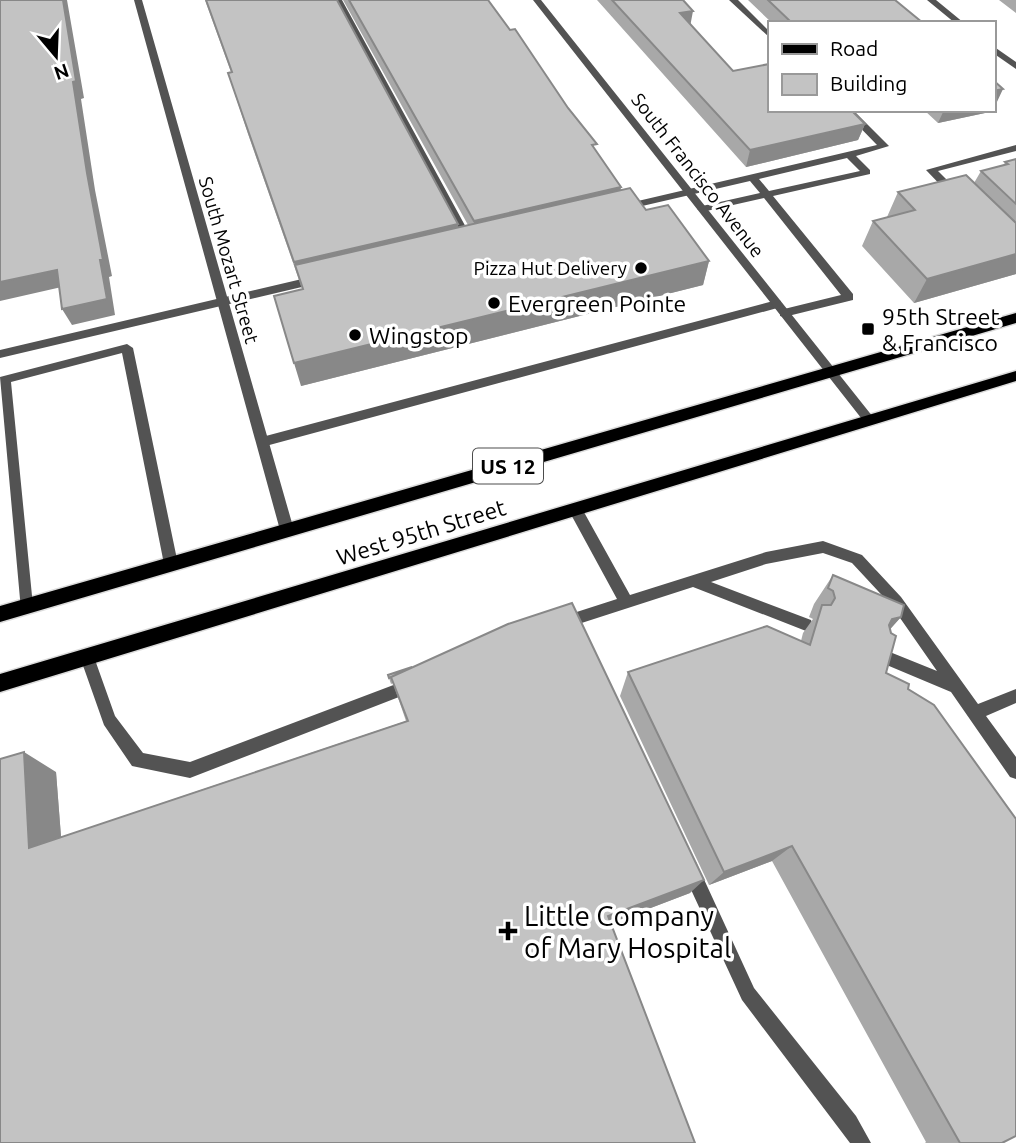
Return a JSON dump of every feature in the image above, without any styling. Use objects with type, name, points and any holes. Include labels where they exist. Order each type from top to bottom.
[{"type":"main road","name":"West 95th Street","points":[[0,614],[1016,318]]},
{"type":"main road","name":"West 95th Street","points":[[0,683],[1015,376]]},
{"type":"street","name":"South Mozart Street","points":[[138,0],[287,530]]},
{"type":"street","points":[[338,0],[470,244]]},
{"type":"street","name":"South Francisco Avenue","points":[[537,0],[869,420]]},
{"type":"street","points":[[733,0],[768,34]]},
{"type":"street","points":[[931,0],[957,21]]},
{"type":"street","points":[[995,50],[1016,66]]},
{"type":"street","points":[[610,211],[884,146],[849,112]]},
{"type":"street","points":[[959,198],[931,170],[1016,148]]},
{"type":"street","points":[[702,209],[867,172],[849,154]]},
{"type":"street","points":[[262,442],[781,309],[849,296],[752,177]]},
{"type":"street","points":[[456,247],[482,241]]},
{"type":"street","points":[[0,354],[334,275]]},
{"type":"street","points":[[26,606],[5,379],[127,348],[171,564]]},
{"type":"street","points":[[575,509],[626,602]]},
{"type":"street","points":[[551,627],[577,625],[626,602],[766,558],[824,547],[857,559],[896,601],[1016,771]]},
{"type":"street","points":[[693,581],[806,625]]},
{"type":"street","points":[[875,653],[956,687]]},
{"type":"street","points":[[87,657],[109,720],[138,760],[190,770],[386,697],[421,681]]},
{"type":"street","points":[[975,713],[1016,696]]},
{"type":"street","points":[[684,856],[748,994],[849,1122],[861,1143]]},
{"type":"building","points":[[0,0],[63,0],[107,299],[62,309],[57,270],[0,282]]},
{"type":"building","points":[[206,0],[337,0],[458,224],[294,262],[228,73],[232,72]]},
{"type":"building","points":[[349,0],[488,0],[510,30],[515,29],[568,108],[597,144],[592,145],[621,187],[474,221]]},
{"type":"building","points":[[612,0],[683,0],[693,11],[680,13],[733,71],[768,64],[768,112],[853,112],[865,124],[750,150]]},
{"type":"building","points":[[768,0],[895,0],[921,21],[790,21]]},
{"type":"building","points":[[995,82],[1003,89],[995,91]]},
{"type":"building","points":[[1016,159],[1016,204],[981,171],[1008,164],[1005,162]]},
{"type":"building","points":[[966,175],[1016,223],[1016,254],[927,279],[873,221],[915,210],[898,192]]},
{"type":"building","points":[[630,188],[646,210],[668,205],[709,261],[294,363],[274,296],[303,289],[295,265]]},
{"type":"building","points":[[833,575],[904,605],[901,617],[892,619],[889,625],[891,633],[896,636],[886,673],[909,684],[908,689],[934,705],[1016,819],[1016,1136],[1002,1143],[960,1143],[792,846],[724,872],[628,672],[767,626],[810,645],[822,605],[831,605],[835,598],[833,591],[828,588]]},
{"type":"building","points":[[572,603],[704,880],[608,916],[695,1143],[0,1143],[0,759],[24,752],[29,848],[408,721],[391,677],[508,624]]},
{"type":"building","points":[[412,667],[389,678],[388,675]]},
{"type":"place","name":"Pizza Hut Delivery","points":[[641,268]]},
{"type":"place","name":"Evergreen Pointe","points":[[494,303]]},
{"type":"place","name":"95th Street & Francisco","points":[[868,329]]},
{"type":"place","name":"Wingstop","points":[[355,335]]},
{"type":"place","name":"Little Company of Mary Hospital","points":[[508,931]]}]
